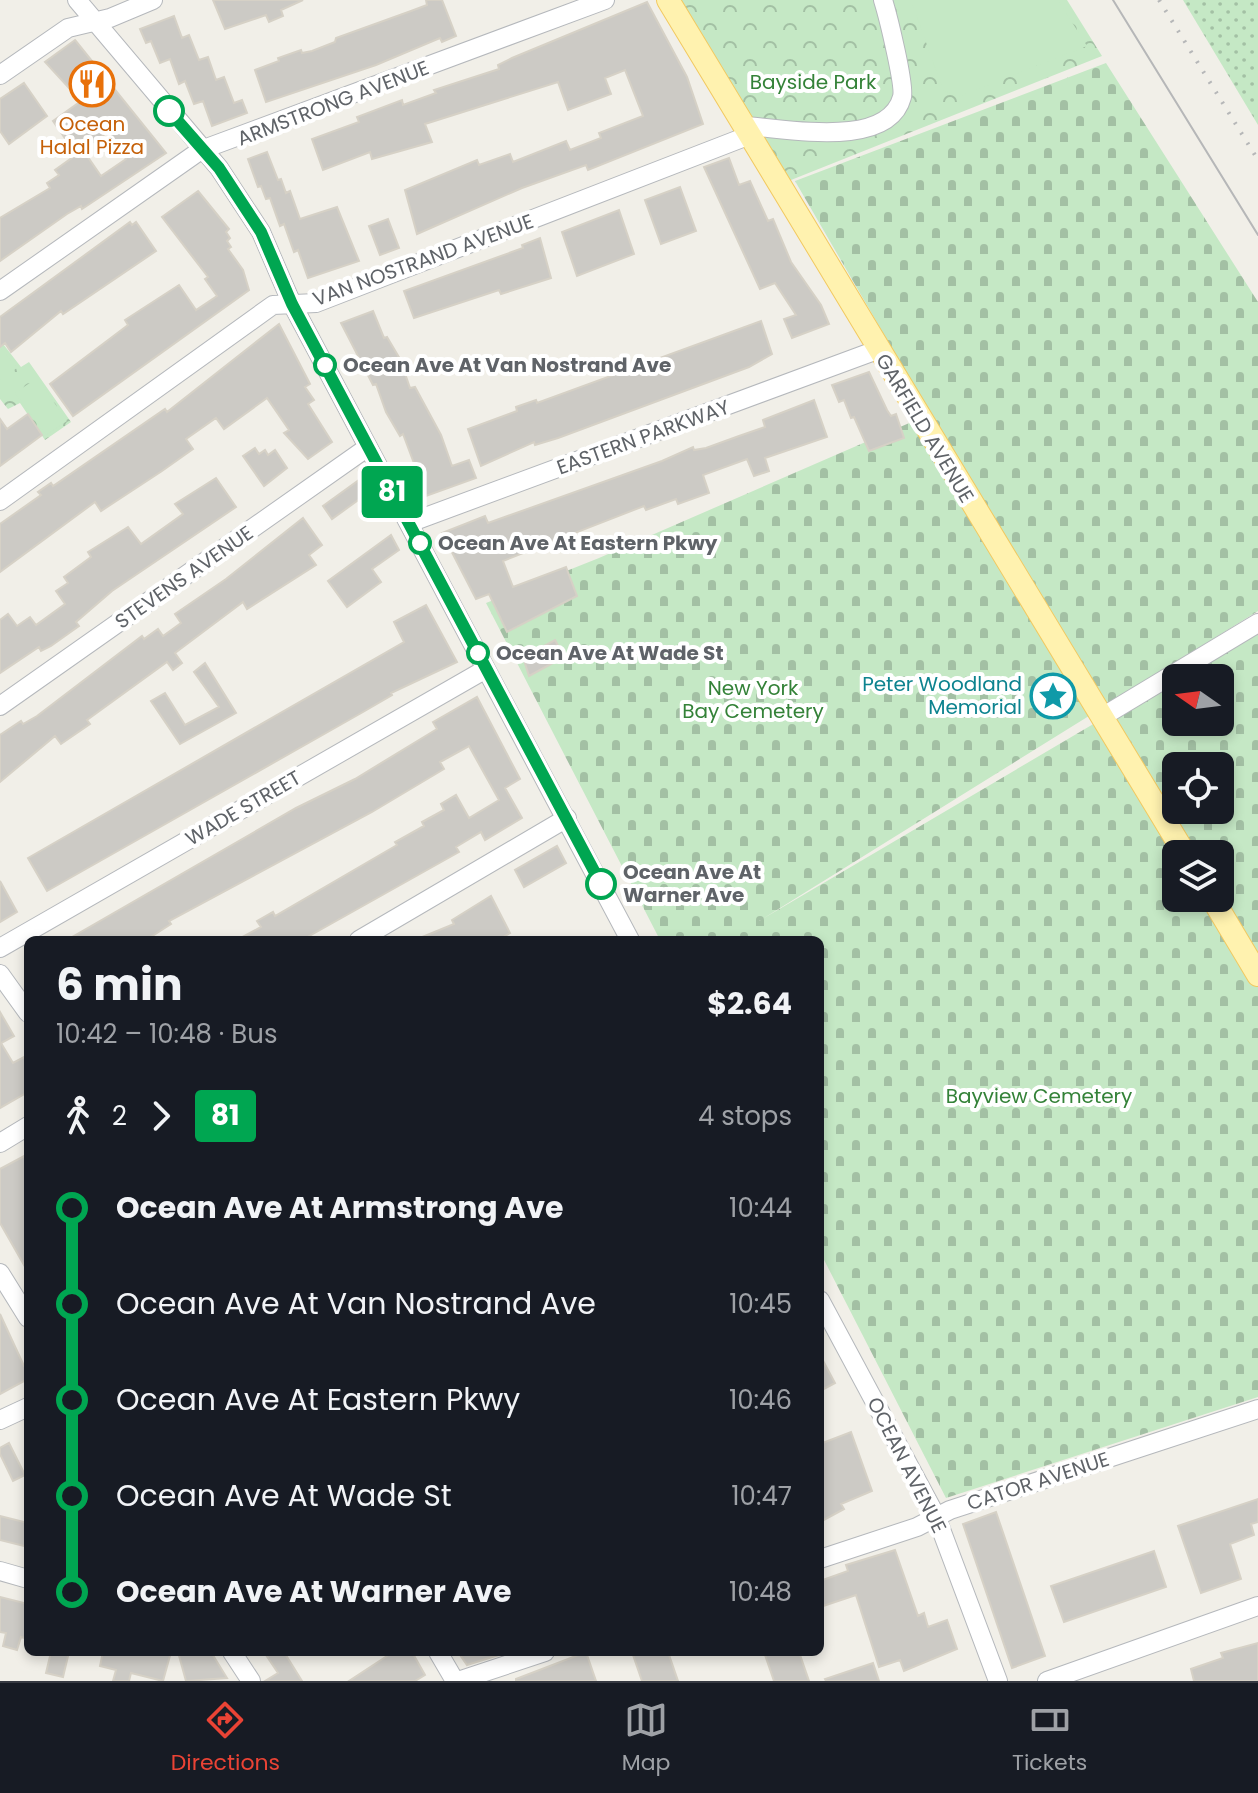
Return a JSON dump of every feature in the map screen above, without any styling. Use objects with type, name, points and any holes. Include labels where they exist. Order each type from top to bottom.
[{"type":"main road","name":"GARFIELD AVENUE","points":[[668,0],[877,350],[1177,840]]},
{"type":"main road","points":[[1220,912],[1258,975]]},
{"type":"street","points":[[77,0],[219,168],[261,232],[292,304],[628,936]]},
{"type":"street","points":[[0,75],[68,28],[153,0]]},
{"type":"street","name":"ARMSTRONG AVENUE","points":[[0,291],[201,150],[605,0]]},
{"type":"street","points":[[747,131],[869,130],[893,116],[903,95],[883,0]]},
{"type":"street","name":"VAN NOSTRAND AVENUE","points":[[0,501],[273,305],[316,303],[747,131]]},
{"type":"street","name":"EASTERN PARKWAY","points":[[409,523],[877,350]]},
{"type":"street","name":"STEVENS AVENUE","points":[[0,706],[368,447]]},
{"type":"street","points":[[1102,717],[1258,623]]},
{"type":"street","name":"WADE STREET","points":[[0,948],[486,669]]},
{"type":"street","points":[[366,936],[567,818]]},
{"type":"street","points":[[0,974],[24,1007]]},
{"type":"street","points":[[0,1143],[24,1128]]},
{"type":"street","points":[[0,1273],[24,1312]]},
{"type":"street","name":"OCEAN AVENUE","points":[[824,1307],[936,1516],[998,1681]]},
{"type":"street","points":[[0,1420],[24,1409]]},
{"type":"street","name":"CATOR AVENUE","points":[[824,1558],[917,1527],[936,1516],[1258,1409]]},
{"type":"street","points":[[0,1571],[24,1578]]},
{"type":"street","points":[[1047,1681],[1258,1606]]},
{"type":"street","points":[[235,1656],[251,1681]]},
{"type":"street","points":[[440,1656],[456,1681],[533,1656]]},
{"type":"green space","name":"Bayside Park","points":[[669,0],[1067,0],[1102,56],[786,182]]},
{"type":"green space","points":[[911,0],[1058,0],[1087,46],[958,97],[943,90]]},
{"type":"green space","points":[[1183,0],[1258,0],[1258,125]]},
{"type":"green space","points":[[1106,63],[1258,302],[1258,611],[1173,664],[1162,664],[1162,671],[759,921],[1162,684],[1162,736],[1234,736],[1234,664],[1195,664],[1258,627],[1258,1397],[946,1498],[824,1260],[824,936],[658,936],[486,603],[599,558],[930,414],[795,181]]},
{"type":"green space","points":[[0,340],[21,367],[29,362],[71,422],[45,440],[20,403],[8,409],[0,399]]},
{"type":"green space","points":[[0,347],[17,368],[0,380]]},
{"type":"green space","points":[[37,378],[67,421],[46,435],[15,393]]},
{"type":"building","points":[[213,0],[303,0],[281,10],[283,16],[269,22],[266,15],[225,29]]},
{"type":"building","points":[[426,0],[442,0],[456,36],[442,42],[440,38],[376,65],[266,102],[255,70],[279,61],[278,58],[301,50],[302,53],[312,51],[335,42],[336,38],[427,5]]},
{"type":"building","points":[[647,2],[687,77],[703,124],[588,170],[586,165],[522,188],[417,234],[405,190],[477,160],[479,165],[510,154],[513,162],[566,141],[570,150],[601,138],[599,133],[643,116],[625,70],[605,78],[611,94],[568,110],[558,82],[425,124],[432,142],[372,159],[370,152],[323,170],[312,139],[359,122],[357,117],[402,100],[403,105],[436,93],[434,90],[499,69],[498,65],[512,58]]},
{"type":"building","points":[[174,16],[182,38],[189,35],[199,60],[208,57],[216,80],[224,77],[234,103],[242,100],[247,113],[212,126],[203,101],[194,104],[185,81],[179,84],[170,59],[160,63],[151,41],[146,43],[140,29]]},
{"type":"building","points":[[75,40],[166,153],[82,209],[81,206],[67,214],[0,261],[0,218],[50,188],[47,183],[59,175],[55,170],[83,150],[101,176],[126,159],[108,132],[76,154],[53,121],[81,101],[45,62]]},
{"type":"building","points":[[24,83],[47,116],[9,144],[0,131],[0,99]]},
{"type":"building","points":[[267,152],[278,180],[281,179],[286,193],[290,191],[300,219],[337,207],[359,261],[308,278],[284,224],[280,226],[270,198],[266,199],[261,186],[258,187],[248,159]]},
{"type":"building","points":[[729,158],[739,185],[750,181],[768,221],[773,219],[791,262],[821,305],[829,324],[792,338],[784,319],[796,315],[775,283],[760,289],[704,167]]},
{"type":"building","points":[[680,187],[696,231],[661,244],[645,200]]},
{"type":"building","points":[[198,191],[229,229],[226,232],[230,238],[227,241],[231,247],[228,249],[243,270],[249,290],[73,416],[50,384],[128,325],[125,320],[179,285],[196,310],[217,296],[205,279],[208,277],[162,217]]},
{"type":"building","points":[[619,210],[634,254],[577,276],[562,232]]},
{"type":"building","points":[[388,219],[399,248],[380,255],[369,226]]},
{"type":"building","points":[[130,222],[132,225],[136,222],[156,251],[63,314],[61,311],[11,352],[5,343],[0,347],[0,317]]},
{"type":"building","points":[[540,238],[551,278],[501,294],[499,290],[414,318],[404,291],[523,248],[522,245]]},
{"type":"building","points":[[373,311],[384,338],[387,337],[400,359],[410,388],[415,387],[441,435],[452,466],[469,460],[476,478],[423,497],[407,468],[415,466],[403,434],[400,436],[386,412],[376,384],[373,385],[341,323]]},
{"type":"building","points":[[761,321],[772,354],[749,367],[558,438],[535,445],[534,442],[481,466],[468,429],[517,411],[516,407],[536,400],[537,403]]},
{"type":"building","points":[[279,324],[310,384],[305,387],[314,400],[308,404],[332,442],[308,459],[284,433],[289,430],[267,398],[224,429],[216,418],[186,439],[193,449],[101,511],[95,502],[0,572],[0,524],[41,495],[38,492],[51,483],[53,486],[165,409],[167,412]]},
{"type":"building","points":[[869,372],[887,410],[891,416],[896,414],[904,438],[869,451],[854,417],[851,418],[844,400],[839,402],[832,385]]},
{"type":"building","points":[[814,400],[827,437],[765,458],[769,471],[754,476],[747,459],[703,475],[709,493],[678,504],[676,499],[646,510],[644,506],[503,561],[513,587],[566,567],[577,596],[507,632],[489,594],[476,599],[442,533],[485,516],[488,523],[693,447],[694,450],[706,448],[765,427],[763,420]]},
{"type":"building","points":[[28,414],[42,435],[0,466],[0,419],[7,429]]},
{"type":"building","points":[[255,448],[259,454],[265,450],[268,455],[275,450],[287,468],[264,486],[243,456]]},
{"type":"building","points":[[216,478],[236,507],[112,591],[76,622],[79,626],[51,646],[41,651],[39,647],[0,673],[0,620],[8,614],[17,626],[30,617],[36,625],[65,604],[56,591],[68,583],[64,577],[91,557],[88,552],[128,527],[141,544],[183,514],[175,504]]},
{"type":"building","points":[[359,480],[368,493],[332,519],[323,506]]},
{"type":"building","points":[[303,518],[322,545],[309,555],[316,565],[247,609],[243,602],[175,653],[182,663],[173,670],[167,662],[87,720],[90,724],[61,744],[55,736],[0,782],[0,735],[21,721],[23,724],[37,716],[142,636],[144,639],[158,629],[163,636],[181,623],[175,614],[226,579]]},
{"type":"building","points":[[391,535],[399,550],[372,569],[381,582],[347,607],[328,581]]},
{"type":"building","points":[[426,605],[457,662],[391,693],[363,712],[47,891],[28,858],[404,642],[394,622]]},
{"type":"building","points":[[555,640],[564,657],[529,676],[523,657]]},
{"type":"building","points":[[205,663],[236,713],[180,744],[151,701],[165,693],[185,725],[219,707],[194,672]]},
{"type":"building","points":[[477,697],[520,779],[505,788],[522,818],[485,840],[481,832],[456,847],[459,852],[309,936],[244,936],[261,927],[257,921],[273,912],[275,916],[397,845],[395,842],[424,826],[422,822],[444,810],[441,804],[456,795],[469,818],[499,800],[469,746],[440,762],[444,769],[372,812],[169,921],[171,924],[152,936],[74,936],[296,808],[355,779],[437,729],[433,722]]},
{"type":"building","points":[[557,846],[566,863],[524,887],[515,870]]},
{"type":"building","points":[[0,881],[17,912],[0,922]]},
{"type":"building","points":[[491,896],[510,933],[505,936],[425,936],[454,924],[452,920]]},
{"type":"building","points":[[0,1012],[14,1036],[1,1043],[13,1063],[24,1057],[24,1094],[0,1108]]},
{"type":"building","points":[[24,1156],[24,1265],[0,1223],[0,1169]]},
{"type":"building","points":[[0,1314],[24,1366],[24,1381],[0,1394]]},
{"type":"building","points":[[824,1362],[835,1383],[824,1389]]},
{"type":"building","points":[[851,1432],[872,1491],[841,1504],[844,1509],[824,1520],[824,1442]]},
{"type":"building","points":[[9,1443],[24,1476],[13,1481],[0,1448]]},
{"type":"building","points":[[1258,1499],[1258,1522],[1251,1524],[1254,1535],[1230,1544],[1241,1579],[1201,1593],[1178,1526]]},
{"type":"building","points":[[996,1512],[1045,1656],[1012,1668],[963,1524]]},
{"type":"building","points":[[0,1516],[24,1522],[24,1546],[0,1540]]},
{"type":"building","points":[[895,1550],[918,1616],[924,1613],[928,1627],[947,1620],[957,1649],[904,1671],[900,1660],[879,1667],[856,1595],[824,1606],[824,1580],[848,1571],[846,1565]]},
{"type":"building","points":[[1154,1551],[1166,1587],[1064,1622],[1051,1586]]},
{"type":"building","points":[[0,1597],[24,1603],[24,1638],[21,1637],[17,1650],[3,1646],[6,1633],[0,1632]]},
{"type":"building","points":[[1258,1643],[1258,1681],[1194,1681],[1191,1669],[1223,1658],[1221,1653]]},
{"type":"building","points":[[50,1656],[68,1656],[63,1677],[46,1673]]},
{"type":"building","points":[[102,1656],[170,1656],[163,1681],[131,1673],[129,1681],[113,1681],[116,1670],[100,1666]]},
{"type":"building","points":[[179,1656],[213,1656],[227,1678],[186,1681]]},
{"type":"building","points":[[267,1656],[286,1656],[302,1681],[265,1681],[278,1673]]},
{"type":"building","points":[[387,1656],[414,1656],[425,1675],[415,1681],[349,1681]]},
{"type":"building","points":[[461,1656],[496,1656],[467,1665]]},
{"type":"building","points":[[576,1656],[587,1656],[596,1681],[516,1681]]},
{"type":"building","points":[[633,1656],[669,1656],[678,1681],[642,1681]]},
{"type":"building","points":[[765,1656],[800,1656],[809,1681],[774,1681]]},
{"type":"building","points":[[873,1663],[879,1681],[825,1679]]},
{"type":"tram line","points":[[1113,0],[1258,235]]},
{"type":"railway","points":[[1159,0],[1258,160]]},
{"type":"bus line","name":"81","points":[[169,111],[219,168],[261,232],[292,304],[601,884]]},
{"type":"place","name":"Ocean Halal Pizza","points":[[92,84]]},
{"type":"place","name":"Ocean Ave At Van Nostrand Ave","points":[[325,365]]},
{"type":"place","name":"Ocean Ave At Eastern Pkwy","points":[[420,543]]},
{"type":"place","name":"Ocean Ave At Wade St","points":[[478,653]]},
{"type":"place","name":"Peter Woodland Memorial","points":[[1053,696]]},
{"type":"place","name":"Ocean Ave At Warner Ave","points":[[601,884]]},
{"type":"park label","name":"New York Bay Cemetery","points":[[753,700]]},
{"type":"park label","name":"Bayview Cemetery","points":[[1039,1096]]}]
